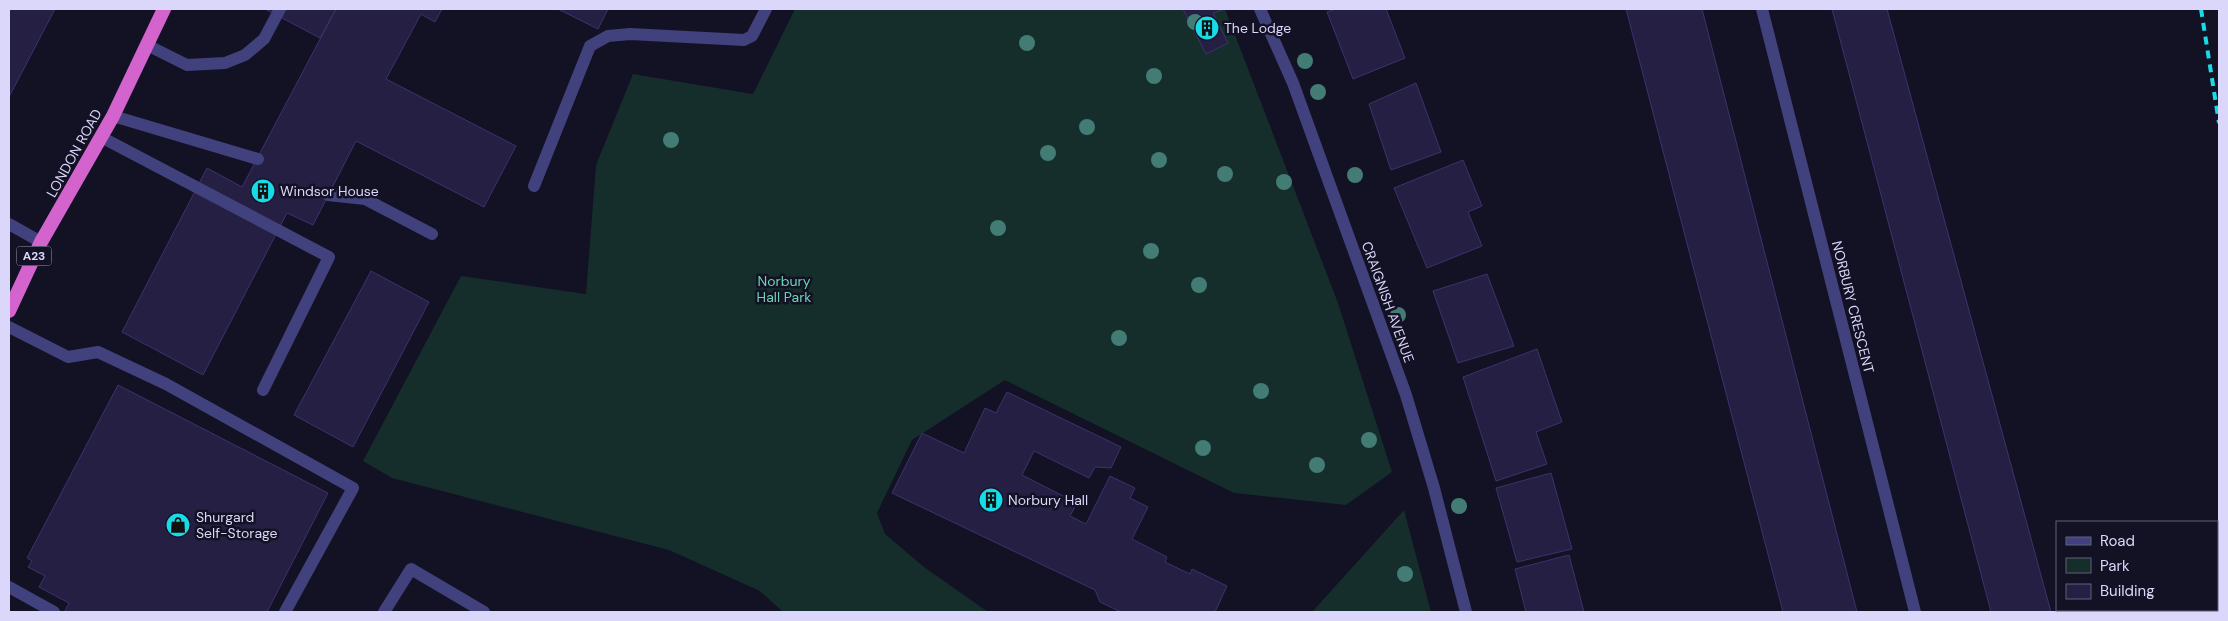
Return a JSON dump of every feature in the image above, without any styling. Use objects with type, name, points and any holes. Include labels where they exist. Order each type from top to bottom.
[{"type":"highway","name":"LONDON ROAD","points":[[9,311],[41,242],[113,116],[164,9]]},
{"type":"street","points":[[147,45],[187,65],[225,63],[245,55],[264,39],[280,9]]},
{"type":"street","points":[[534,186],[590,46],[608,36],[630,34],[744,40],[752,36],[766,9]]},
{"type":"street","name":"CRAIGNISH AVENUE","points":[[1260,9],[1293,83],[1406,395],[1434,488],[1466,612]]},
{"type":"street","name":"NORBURY CRESCENT","points":[[1762,9],[1915,612]]},
{"type":"street","points":[[113,116],[258,159]]},
{"type":"street","points":[[101,137],[329,257],[263,390]]},
{"type":"street","points":[[328,195],[365,199],[432,234]]},
{"type":"street","points":[[9,224],[41,242]]},
{"type":"street","points":[[9,327],[68,357],[98,352],[166,384],[353,488],[285,612]]},
{"type":"street","points":[[384,612],[411,569],[484,612]]},
{"type":"street","points":[[9,586],[54,612]]},
{"type":"green space","name":"Norbury Hall Park","points":[[795,9],[1225,9],[1338,303],[1392,472],[1346,505],[1234,493],[1005,380],[912,440],[877,513],[885,534],[924,567],[988,612],[783,612],[760,591],[669,550],[392,478],[363,461],[461,276],[586,294],[596,165],[633,74],[753,94]]},
{"type":"green space","points":[[1404,510],[1431,612],[1312,612]]},
{"type":"building","points":[[9,9],[55,9],[9,97]]},
{"type":"building","points":[[265,9],[336,9],[320,38]]},
{"type":"building","name":"Windsor House","points":[[336,9],[442,9],[435,22],[421,14],[386,79],[516,146],[484,207],[356,141],[313,225],[287,213],[203,375],[122,332],[207,168],[242,187]]},
{"type":"building","points":[[558,9],[608,9],[598,29]]},
{"type":"building","name":"The Lodge","points":[[1183,9],[1225,9],[1213,13],[1228,43],[1206,54]]},
{"type":"building","points":[[1336,9],[1386,9],[1405,58],[1353,79],[1327,12]]},
{"type":"building","points":[[1626,9],[1702,9],[1857,612],[1783,612]]},
{"type":"building","points":[[1832,9],[1887,9],[2051,612],[1991,612]]},
{"type":"building","points":[[1416,83],[1441,152],[1391,170],[1369,104]]},
{"type":"building","points":[[1463,160],[1482,206],[1468,212],[1482,246],[1427,268],[1394,188]]},
{"type":"building","points":[[371,271],[429,302],[353,447],[294,415]]},
{"type":"building","points":[[1487,274],[1514,346],[1458,363],[1433,291]]},
{"type":"building","points":[[1537,349],[1562,422],[1536,432],[1547,464],[1496,481],[1463,377]]},
{"type":"building","name":"Shurgard Self-Storage","points":[[118,385],[328,493],[267,612],[68,612],[65,611],[69,603],[39,587],[45,576],[28,567],[32,561],[27,558]]},
{"type":"building","name":"Norbury Hall","points":[[1007,392],[1121,447],[1111,468],[1095,467],[1089,478],[1034,451],[1022,475],[1077,503],[1070,516],[1086,524],[1110,476],[1135,488],[1130,498],[1148,507],[1132,539],[1167,557],[1165,562],[1190,574],[1192,569],[1227,586],[1215,612],[1121,612],[1100,602],[1095,590],[892,493],[922,433],[964,453],[985,408],[996,413]]},
{"type":"building","points":[[1551,473],[1572,549],[1517,562],[1496,488]]},
{"type":"building","points":[[1569,555],[1584,612],[1526,612],[1515,569]]},
{"type":"railway","points":[[2201,9],[2219,123]]},
{"type":"place","name":"The Lodge","points":[[1207,28]]},
{"type":"place","name":"Windsor House","points":[[263,191]]},
{"type":"place","name":"Norbury Hall","points":[[991,500]]},
{"type":"place","name":"Shurgard Self-Storage","points":[[178,525]]}]
